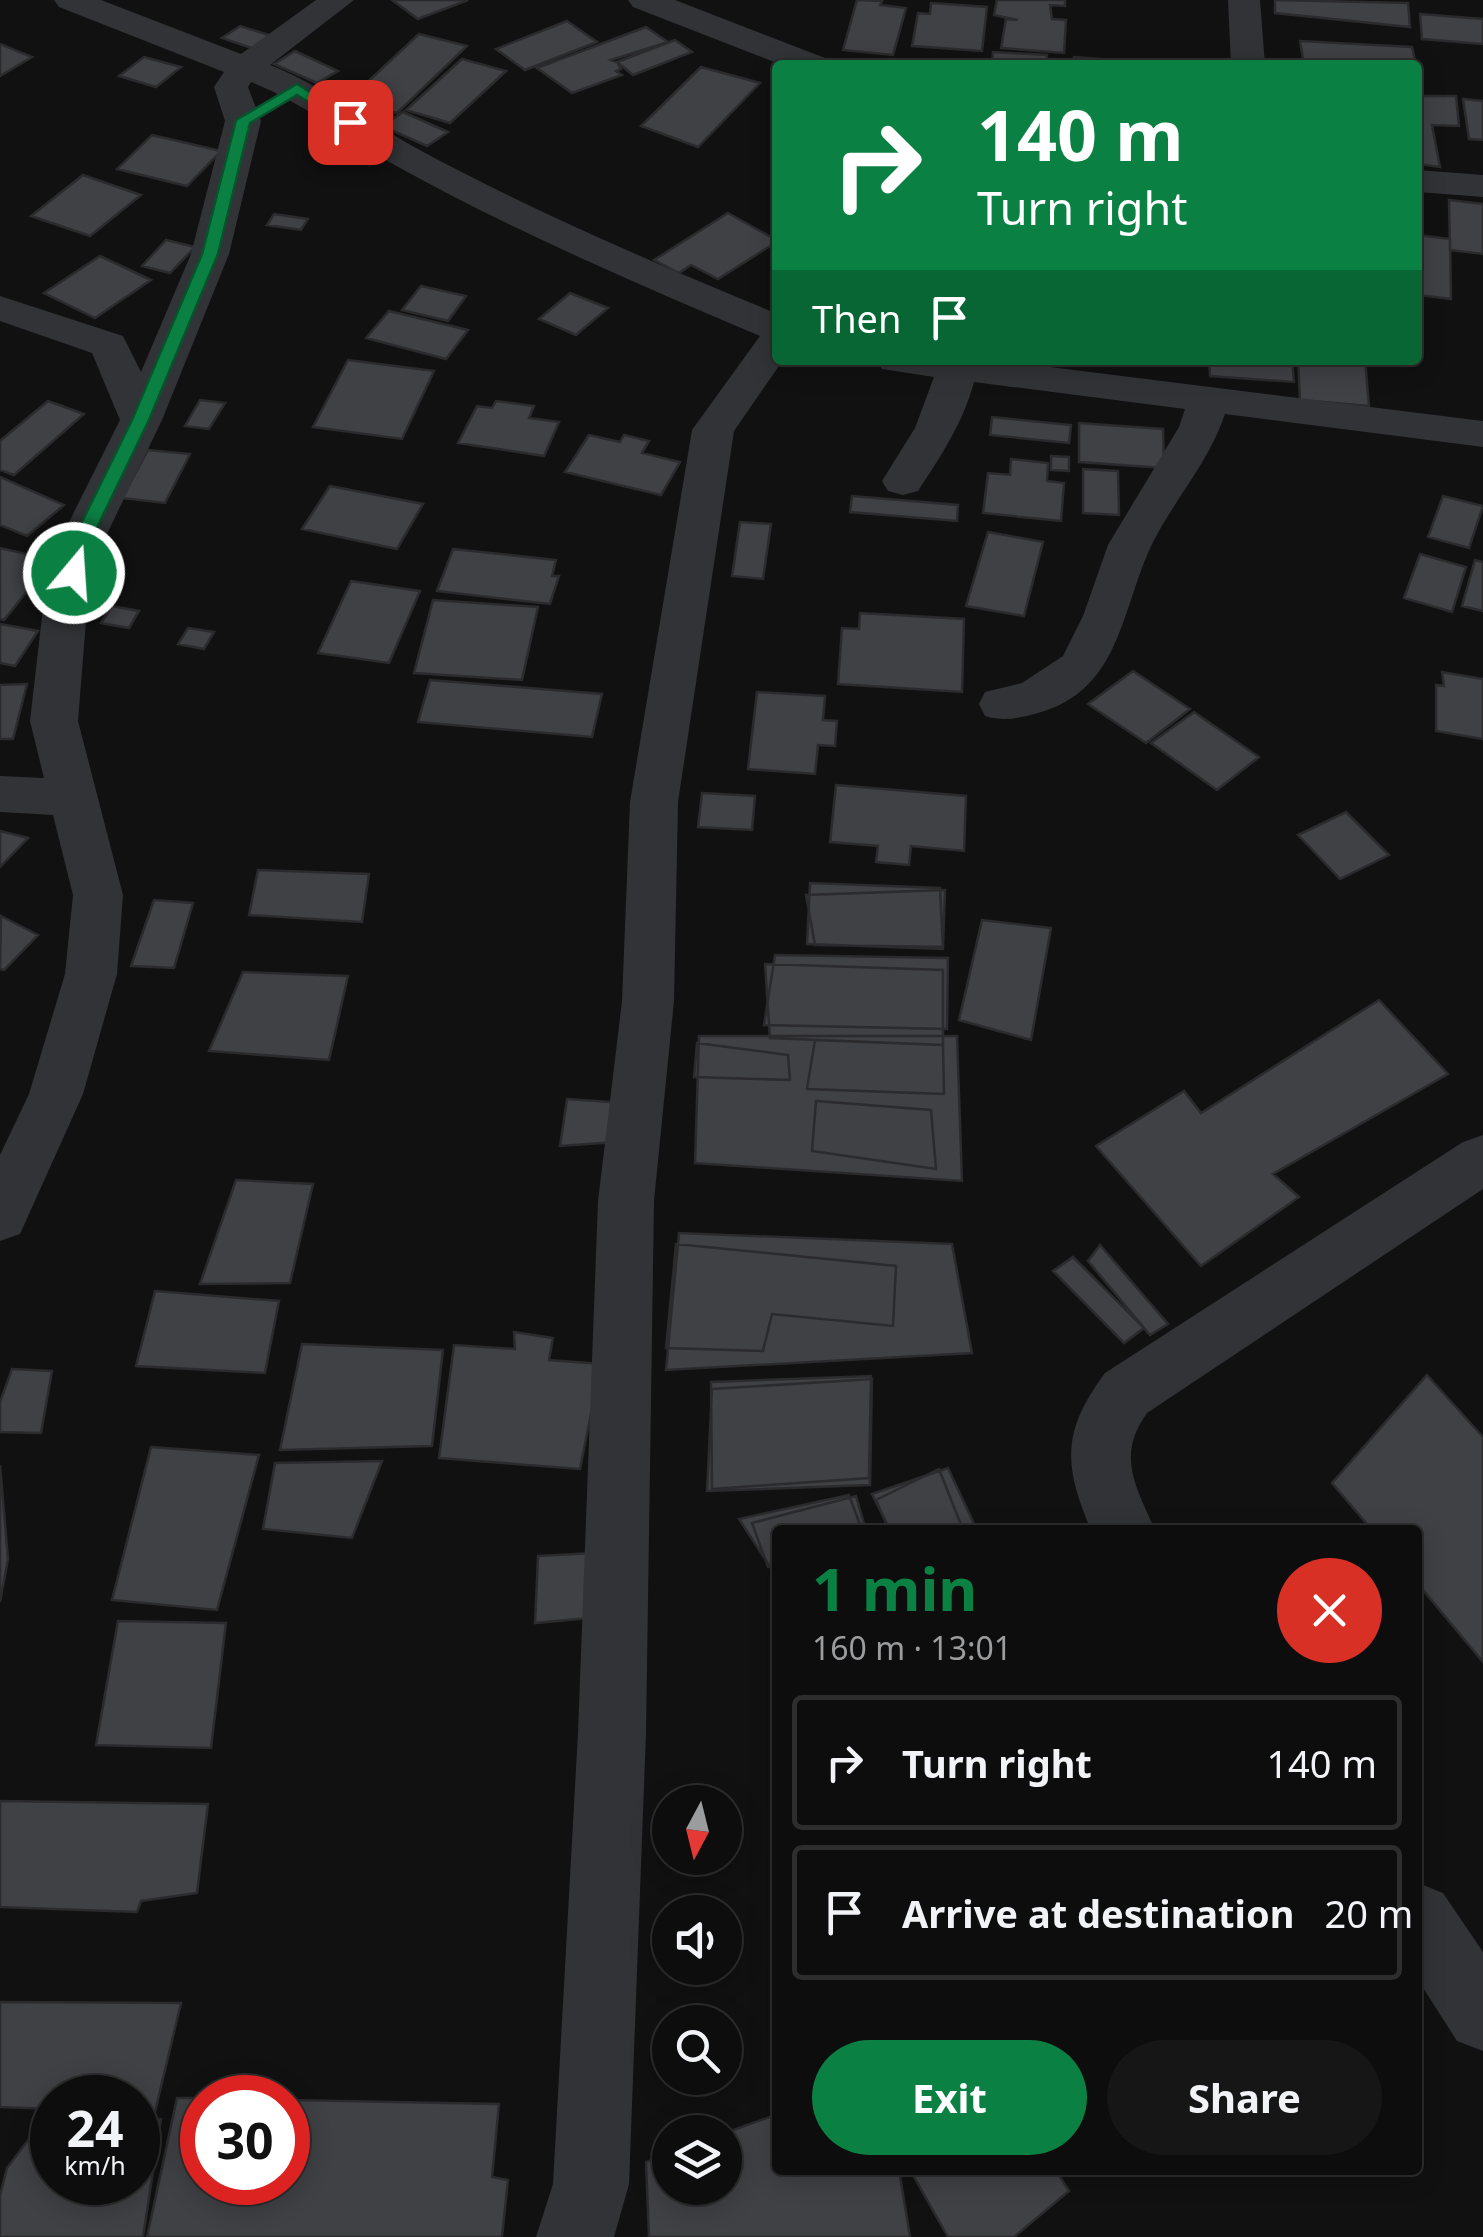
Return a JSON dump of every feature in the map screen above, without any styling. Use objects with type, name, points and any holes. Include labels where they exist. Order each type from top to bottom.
[{"type":"street","points":[[71,0],[297,88],[403,156],[646,272],[772,326]]},
{"type":"street","points":[[1,1209],[56,1094],[91,974],[98,896],[70,798],[54,721],[65,608],[83,538],[141,420],[210,254],[243,120],[232,88],[244,68],[337,0]]},
{"type":"street","points":[[646,0],[800,60]]},
{"type":"street","points":[[1244,0],[1248,60]]},
{"type":"street","points":[[243,120],[297,88]]},
{"type":"street","points":[[1422,182],[1483,186]]},
{"type":"street","points":[[0,308],[109,345],[141,420]]},
{"type":"street","points":[[575,2237],[591,2184],[612,1733],[626,1202],[648,1001],[654,802],[713,430],[772,346]]},
{"type":"street","points":[[926,365],[956,370],[1082,372],[1209,400],[1483,434]]},
{"type":"street","points":[[904,481],[937,428],[952,394],[956,370]]},
{"type":"street","points":[[1002,704],[1036,698],[1080,667],[1106,616],[1130,545],[1200,427],[1209,400]]},
{"type":"street","points":[[0,794],[70,798]]},
{"type":"street","points":[[1120,1525],[1107,1498],[1100,1466],[1104,1428],[1126,1392],[1483,1159]]},
{"type":"street","points":[[1422,1924],[1483,2016]]},
{"type":"building","points":[[392,0],[468,0],[418,19]]},
{"type":"building","points":[[857,0],[882,1],[880,5],[906,8],[893,55],[843,50]]},
{"type":"building","points":[[997,0],[1065,0],[1065,6],[1050,5],[1052,19],[1066,20],[1064,53],[1001,48],[1006,19],[1018,20],[994,15]]},
{"type":"building","points":[[1275,0],[1408,3],[1410,27],[1275,13]]},
{"type":"building","points":[[931,3],[987,7],[982,51],[912,46],[918,13],[930,14]]},
{"type":"building","points":[[1420,14],[1483,19],[1483,44],[1422,39]]},
{"type":"building","points":[[567,21],[597,42],[525,70],[496,49]]},
{"type":"building","points":[[240,26],[275,37],[257,50],[222,38]]},
{"type":"building","points":[[646,27],[668,42],[611,60],[617,62],[621,69],[616,71],[622,75],[572,93],[537,68]]},
{"type":"building","points":[[419,34],[467,46],[397,113],[348,100]]},
{"type":"building","points":[[675,40],[692,52],[633,75],[617,62]]},
{"type":"building","points":[[1300,41],[1412,47],[1415,60],[1303,60]]},
{"type":"building","points":[[0,44],[32,57],[0,76]]},
{"type":"building","points":[[295,51],[338,71],[317,83],[274,64]]},
{"type":"building","points":[[993,52],[1047,55],[1046,60],[992,60]]},
{"type":"building","points":[[144,57],[181,67],[156,87],[119,76]]},
{"type":"building","points":[[462,59],[506,71],[450,123],[406,110]]},
{"type":"building","points":[[701,67],[760,83],[698,147],[641,126]]},
{"type":"building","points":[[1422,96],[1456,96],[1459,126],[1432,125],[1440,167],[1422,165]]},
{"type":"building","points":[[1463,99],[1483,101],[1483,140],[1469,139]]},
{"type":"building","points":[[403,112],[448,132],[427,146],[382,126]]},
{"type":"building","points":[[152,135],[221,151],[187,186],[117,169]]},
{"type":"building","points":[[83,175],[141,195],[90,236],[31,216]]},
{"type":"building","points":[[1449,200],[1483,204],[1483,254],[1450,250]]},
{"type":"building","points":[[728,213],[772,238],[772,245],[718,279],[691,265],[679,273],[654,260]]},
{"type":"building","points":[[274,214],[308,219],[301,230],[267,225]]},
{"type":"building","points":[[1422,236],[1450,239],[1451,299],[1422,295]]},
{"type":"building","points":[[166,240],[195,247],[170,273],[142,266]]},
{"type":"building","points":[[100,256],[151,280],[95,318],[44,293]]},
{"type":"building","points":[[421,286],[466,296],[448,321],[402,310]]},
{"type":"building","points":[[570,293],[608,308],[576,335],[539,319]]},
{"type":"building","points":[[389,311],[468,330],[446,359],[366,338]]},
{"type":"building","points":[[348,360],[434,371],[402,439],[313,427]]},
{"type":"building","points":[[1209,365],[1292,365],[1294,382],[1210,376]]},
{"type":"building","points":[[1298,365],[1365,365],[1369,406],[1300,400]]},
{"type":"building","points":[[200,400],[225,403],[209,429],[185,426]]},
{"type":"building","points":[[48,401],[84,414],[14,475],[0,470],[0,441]]},
{"type":"building","points":[[496,401],[534,406],[529,418],[559,422],[544,456],[458,443],[477,406],[492,408]]},
{"type":"building","points":[[992,417],[1071,425],[1069,443],[990,435]]},
{"type":"building","points":[[1079,423],[1163,429],[1164,468],[1079,462]]},
{"type":"building","points":[[589,435],[620,442],[624,435],[649,441],[642,453],[680,462],[661,495],[565,472]]},
{"type":"building","points":[[148,450],[190,454],[165,503],[122,498]]},
{"type":"building","points":[[1051,456],[1069,457],[1069,471],[1051,470]]},
{"type":"building","points":[[1011,459],[1048,463],[1047,481],[1064,483],[1061,521],[983,513],[988,473],[1010,475]]},
{"type":"building","points":[[1083,469],[1118,471],[1119,515],[1083,513]]},
{"type":"building","points":[[0,477],[64,505],[27,536],[0,525]]},
{"type":"building","points":[[330,486],[423,504],[397,549],[302,529]]},
{"type":"building","points":[[852,496],[958,505],[957,521],[850,512]]},
{"type":"building","points":[[1443,496],[1483,506],[1469,548],[1428,537]]},
{"type":"building","points":[[740,522],[771,524],[763,579],[732,576]]},
{"type":"building","points":[[988,532],[1043,542],[1024,616],[966,606]]},
{"type":"building","points":[[0,548],[52,560],[4,620],[0,619]]},
{"type":"building","points":[[453,549],[556,560],[552,576],[559,576],[550,604],[437,591]]},
{"type":"building","points":[[1420,554],[1466,567],[1452,612],[1404,598]]},
{"type":"building","points":[[1475,560],[1483,562],[1483,611],[1462,606]]},
{"type":"building","points":[[351,581],[420,591],[389,663],[318,653]]},
{"type":"building","points":[[433,600],[538,607],[522,680],[414,673]]},
{"type":"building","points":[[112,606],[139,611],[129,628],[101,623]]},
{"type":"building","points":[[860,613],[964,619],[962,692],[838,684],[842,628],[859,629]]},
{"type":"building","points":[[0,624],[38,631],[15,666],[0,663]]},
{"type":"building","points":[[188,628],[214,632],[204,649],[178,644]]},
{"type":"building","points":[[1133,671],[1190,709],[1146,743],[1088,704]]},
{"type":"building","points":[[1442,672],[1483,679],[1483,739],[1436,731],[1436,685],[1444,686]]},
{"type":"building","points":[[430,680],[602,694],[592,737],[418,722]]},
{"type":"building","points":[[27,684],[13,739],[0,739],[0,685]]},
{"type":"building","points":[[757,692],[825,696],[823,720],[837,721],[835,746],[818,745],[815,774],[748,769]]},
{"type":"building","points":[[1194,712],[1259,757],[1217,790],[1151,743]]},
{"type":"building","points":[[836,785],[966,796],[964,851],[911,846],[909,865],[876,862],[878,846],[830,842]]},
{"type":"building","points":[[702,793],[755,796],[752,830],[698,827]]},
{"type":"building","points":[[1346,812],[1389,855],[1340,879],[1298,835]]},
{"type":"building","points":[[0,831],[28,838],[0,867]]},
{"type":"building","points":[[258,870],[369,874],[362,922],[249,915]]},
{"type":"building","points":[[810,883],[940,888],[943,949],[807,944]]},
{"type":"building","points":[[945,890],[943,947],[815,945],[806,895]]},
{"type":"building","points":[[154,900],[193,903],[174,968],[131,966]]},
{"type":"building","points":[[1,916],[38,935],[4,970],[0,969]]},
{"type":"building","points":[[982,920],[1051,928],[1031,1040],[959,1020]]},
{"type":"building","points":[[775,955],[948,958],[947,1029],[764,1025]]},
{"type":"building","points":[[765,964],[943,970],[943,1045],[770,1038]]},
{"type":"building","points":[[243,972],[348,976],[329,1060],[209,1051]]},
{"type":"building","points":[[1379,1000],[1448,1074],[1273,1174],[1299,1197],[1201,1266],[1096,1146],[1184,1091],[1201,1113]]},
{"type":"building","points":[[699,1036],[957,1036],[962,1181],[695,1163]]},
{"type":"building","points":[[815,1040],[943,1045],[944,1094],[807,1089]]},
{"type":"building","points":[[697,1043],[788,1055],[790,1080],[694,1077]]},
{"type":"building","points":[[567,1099],[624,1103],[616,1142],[560,1146]]},
{"type":"building","points":[[816,1101],[931,1110],[936,1169],[812,1151]]},
{"type":"building","points":[[236,1180],[313,1184],[290,1283],[200,1284]]},
{"type":"building","points":[[679,1233],[952,1244],[972,1353],[666,1370]]},
{"type":"building","points":[[676,1244],[896,1266],[893,1326],[772,1314],[763,1351],[666,1348]]},
{"type":"building","points":[[1100,1245],[1168,1324],[1150,1335],[1088,1261]]},
{"type":"building","points":[[1073,1257],[1144,1328],[1124,1343],[1053,1271]]},
{"type":"building","points":[[155,1291],[279,1301],[265,1373],[136,1366]]},
{"type":"building","points":[[514,1332],[553,1338],[549,1360],[601,1364],[580,1469],[439,1458],[454,1345],[515,1349]]},
{"type":"building","points":[[302,1344],[443,1350],[432,1446],[280,1450]]},
{"type":"building","points":[[12,1369],[52,1371],[41,1433],[0,1432],[0,1402]]},
{"type":"building","points":[[1427,1375],[1483,1437],[1483,1662],[1422,1589],[1422,1525],[1368,1525],[1332,1483]]},
{"type":"building","points":[[871,1376],[869,1478],[712,1489],[711,1382]]},
{"type":"building","points":[[872,1379],[870,1485],[707,1491],[712,1389]]},
{"type":"building","points":[[151,1447],[259,1455],[217,1610],[112,1600]]},
{"type":"building","points":[[382,1461],[352,1538],[263,1529],[275,1463]]},
{"type":"building","points":[[0,1465],[8,1559],[0,1602]]},
{"type":"building","points":[[948,1468],[975,1525],[888,1525],[872,1494]]},
{"type":"building","points":[[939,1469],[961,1525],[887,1525],[876,1500]]},
{"type":"building","points":[[849,1495],[860,1525],[772,1525],[772,1570],[739,1519]]},
{"type":"building","points":[[856,1496],[865,1525],[772,1525],[772,1566],[768,1567],[752,1523]]},
{"type":"building","points":[[593,1553],[589,1618],[535,1623],[538,1556]]},
{"type":"building","points":[[118,1621],[226,1623],[211,1748],[96,1745]]},
{"type":"building","points":[[0,1801],[208,1804],[197,1893],[141,1901],[137,1912],[0,1907]]},
{"type":"building","points":[[0,2002],[181,2003],[160,2091],[160,2075],[30,2075],[30,2108],[0,2107]]},
{"type":"building","points":[[180,2098],[180,2205],[310,2205],[310,2100],[499,2104],[492,2177],[508,2180],[502,2237],[147,2237],[154,2205],[160,2205],[160,2177]]},
{"type":"building","points":[[772,2116],[772,2175],[900,2175],[910,2237],[649,2237],[646,2162],[652,2160],[652,2205],[742,2205],[742,2127]]},
{"type":"building","points":[[30,2138],[30,2205],[148,2205],[143,2237],[0,2237],[0,2196],[7,2168]]},
{"type":"building","points":[[913,2175],[1059,2175],[1069,2191],[1014,2237],[948,2237]]},
{"type":"route","points":[[74,573],[83,538],[141,420],[210,254],[243,120],[297,88],[350,122]]}]
